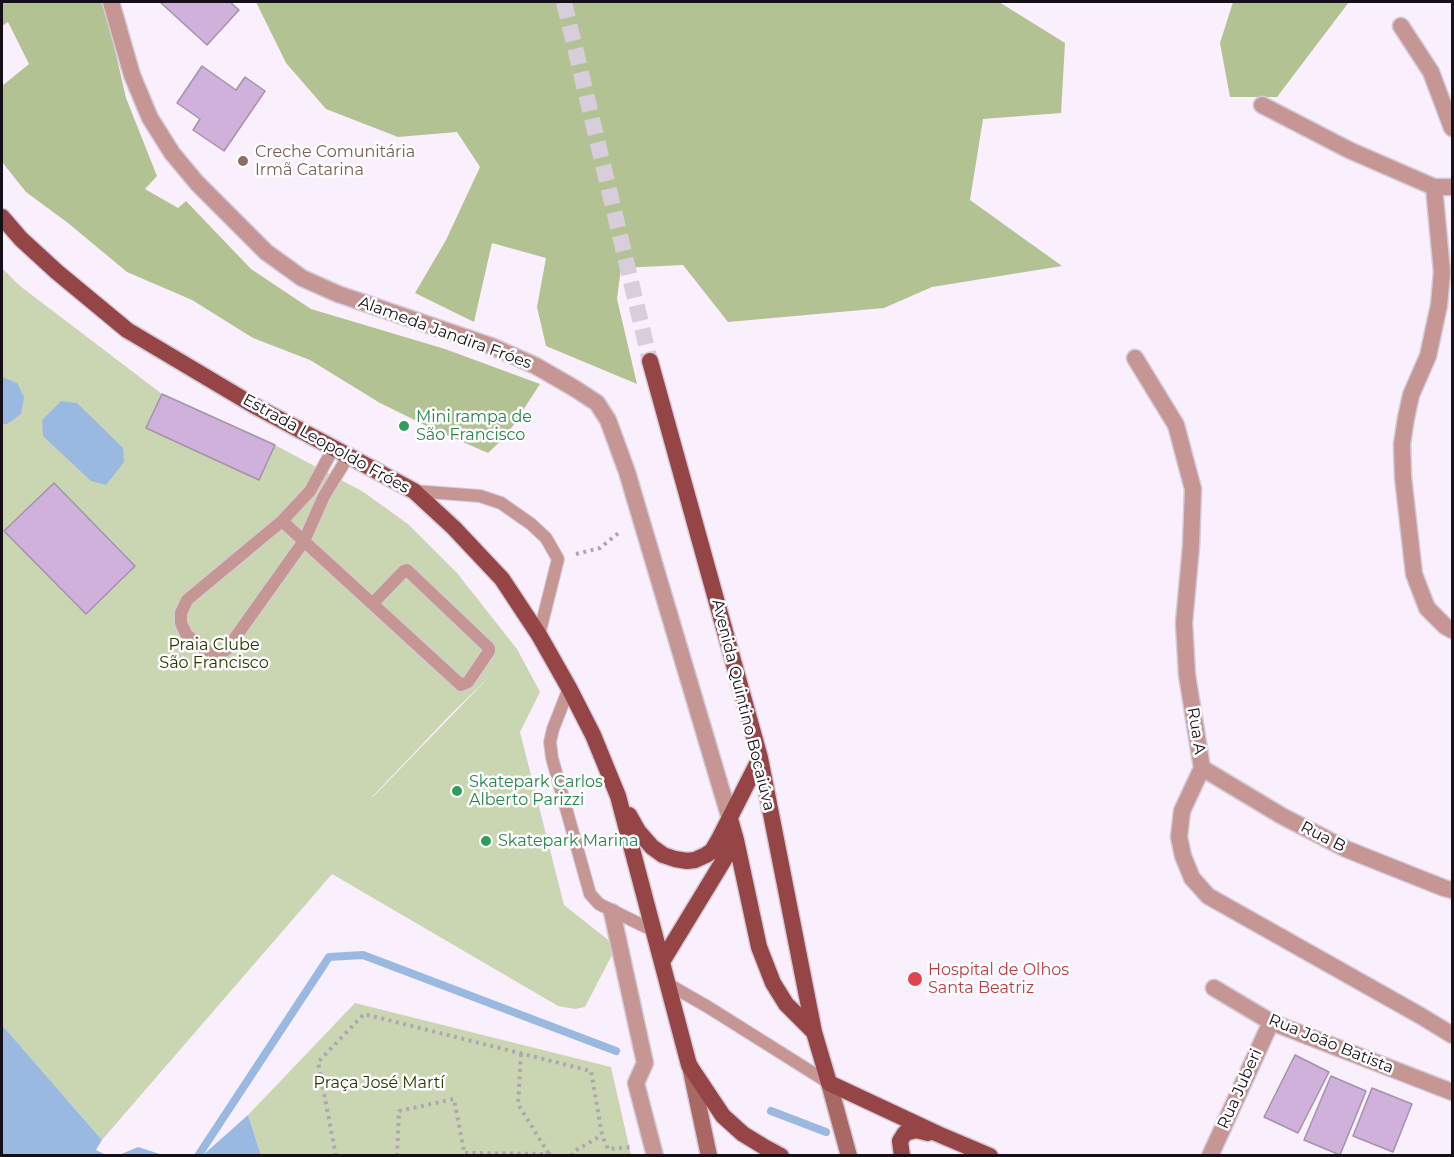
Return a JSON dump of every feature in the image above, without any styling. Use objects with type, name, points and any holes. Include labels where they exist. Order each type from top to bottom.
[{"type":"main road","name":"Estrada Leopoldo Fróes","points":[[2,217],[21,239],[57,272],[128,330],[254,405],[414,491],[454,528],[502,579],[539,635],[593,735],[618,796]]},
{"type":"main road","name":"Avenida Quintino Bocaiúva","points":[[651,361],[760,758],[814,1032],[849,1155]]},
{"type":"main road","points":[[618,796],[638,831],[652,847],[663,855],[675,859],[694,860],[712,850],[760,758]]},
{"type":"main road","points":[[618,796],[690,1065],[709,1155]]},
{"type":"main road","points":[[730,819],[759,947],[773,983],[786,1004],[814,1032]]},
{"type":"main road","points":[[663,960],[736,840]]},
{"type":"main road","points":[[690,1065],[723,1116],[742,1134],[782,1155]]},
{"type":"main road","points":[[829,1083],[938,1134],[990,1155]]},
{"type":"main road","points":[[902,1155],[900,1141],[905,1133],[916,1130],[938,1134]]},
{"type":"street","name":"Alameda Jandira Fróes","points":[[111,2],[132,75],[150,118],[172,153],[197,183],[267,252],[302,278],[338,294],[491,346],[536,366],[597,403],[608,420],[627,472],[730,819]]},
{"type":"street","points":[[1401,26],[1431,72],[1452,128]]},
{"type":"street","points":[[1262,105],[1350,150],[1434,187],[1452,187]]},
{"type":"street","points":[[1434,187],[1442,272],[1439,305],[1428,356],[1411,394],[1402,444],[1403,477],[1414,574],[1427,608],[1452,630]]},
{"type":"street","name":"Rua A","points":[[1135,358],[1176,425],[1193,489],[1191,546],[1184,623],[1187,675],[1202,768],[1182,811],[1179,837],[1183,856],[1192,878],[1208,896],[1452,1035]]},
{"type":"street","name":"Rua B","points":[[1202,768],[1282,816],[1346,849],[1452,890]]},
{"type":"street","points":[[612,912],[645,1063],[636,1083],[654,1150]]},
{"type":"street","name":"Rua João Batista","points":[[1214,988],[1271,1022],[1452,1092]]},
{"type":"street","name":"Rua Juberi","points":[[1210,1155],[1271,1022]]},
{"type":"lane","points":[[334,447],[310,491],[282,521],[187,600],[181,613],[181,623],[186,634],[204,649],[213,653],[221,653],[227,649],[304,541],[324,496],[349,455]]},
{"type":"lane","points":[[414,491],[480,496],[501,503],[531,524],[546,538],[558,559],[539,635]]},
{"type":"lane","points":[[282,521],[461,685],[468,682],[489,651],[489,648],[407,570],[373,603]]},
{"type":"lane","points":[[569,688],[550,742],[552,758],[590,894],[599,904],[612,912],[654,931]]},
{"type":"lane","points":[[668,984],[708,1006],[829,1083]]},
{"type":"path","points":[[558,559],[600,548],[640,515]]},
{"type":"path","points":[[336,1155],[318,1062],[364,1014],[591,1071],[602,1135],[608,1149],[654,1150]]},
{"type":"path","points":[[521,1054],[518,1104],[551,1155]]},
{"type":"path","points":[[397,1155],[399,1111],[454,1099],[465,1154],[551,1155]]},
{"type":"path","points":[[572,1155],[573,1152],[602,1135]]},
{"type":"green space","points":[[2,2],[104,2],[126,98],[157,176],[145,189],[178,208],[186,201],[251,269],[311,309],[445,349],[540,384],[507,435],[488,453],[380,403],[310,360],[253,338],[192,300],[127,272],[26,192],[2,162],[2,86],[29,64],[8,22],[2,26]]},
{"type":"green space","points":[[256,2],[999,2],[1065,43],[1061,113],[983,119],[970,200],[1062,266],[932,287],[884,308],[728,322],[683,265],[621,268],[617,299],[637,384],[546,346],[537,307],[546,258],[492,243],[474,322],[415,293],[446,240],[480,167],[457,132],[398,137],[326,109],[286,63]]},
{"type":"green space","points":[[1233,2],[1349,2],[1277,97],[1230,97],[1220,43]]},
{"type":"green space","name":"Praia Clube São Francisco","points":[[2,268],[20,286],[162,394],[275,445],[362,491],[408,524],[457,573],[517,649],[540,692],[520,732],[564,905],[612,943],[612,955],[585,1007],[575,1009],[558,1006],[332,874],[102,1140],[2,1025]],"holes":[[[491,675],[373,797],[451,714]]]},
{"type":"green space","name":"Praça José Martí","points":[[355,1003],[611,1067],[631,1155],[261,1155],[248,1115]]},
{"type":"water","points":[[2,377],[17,383],[24,397],[21,414],[7,424],[2,424]]},
{"type":"water","points":[[61,401],[77,403],[123,448],[124,462],[106,485],[91,481],[43,436],[42,420]]},
{"type":"water","points":[[2,1025],[102,1140],[96,1150],[106,1155],[2,1155]]},
{"type":"water","points":[[248,1115],[261,1155],[203,1155]]},
{"type":"water","points":[[138,1147],[163,1155],[119,1155]]},
{"type":"building","points":[[160,2],[230,2],[239,10],[207,45]]},
{"type":"building","points":[[202,66],[236,90],[245,77],[265,91],[224,151],[193,130],[200,119],[177,103]]},
{"type":"building","points":[[162,394],[275,445],[259,480],[146,428]]},
{"type":"building","points":[[54,483],[135,566],[86,614],[4,531]]},
{"type":"building","points":[[1295,1055],[1329,1072],[1298,1133],[1264,1117]]},
{"type":"building","points":[[1331,1076],[1366,1091],[1340,1155],[1304,1140]]},
{"type":"building","points":[[1372,1088],[1412,1104],[1393,1152],[1353,1136]]},
{"type":"waterway","points":[[198,1156],[329,957],[363,955],[616,1051]]},
{"type":"waterway","points":[[771,1111],[826,1132]]},
{"type":"tunnel","points":[[564,2],[650,361]]},
{"type":"place","name":"Creche Comunitária Irmã Catarina","points":[[243,161]]},
{"type":"place","name":"Mini rampa de São Francisco","points":[[404,426]]},
{"type":"place","name":"Skatepark Carlos Alberto Parizzi","points":[[457,791]]},
{"type":"place","name":"Skatepark Marina","points":[[486,841]]},
{"type":"place","name":"Hospital de Olhos Santa Beatriz","points":[[915,979]]}]
